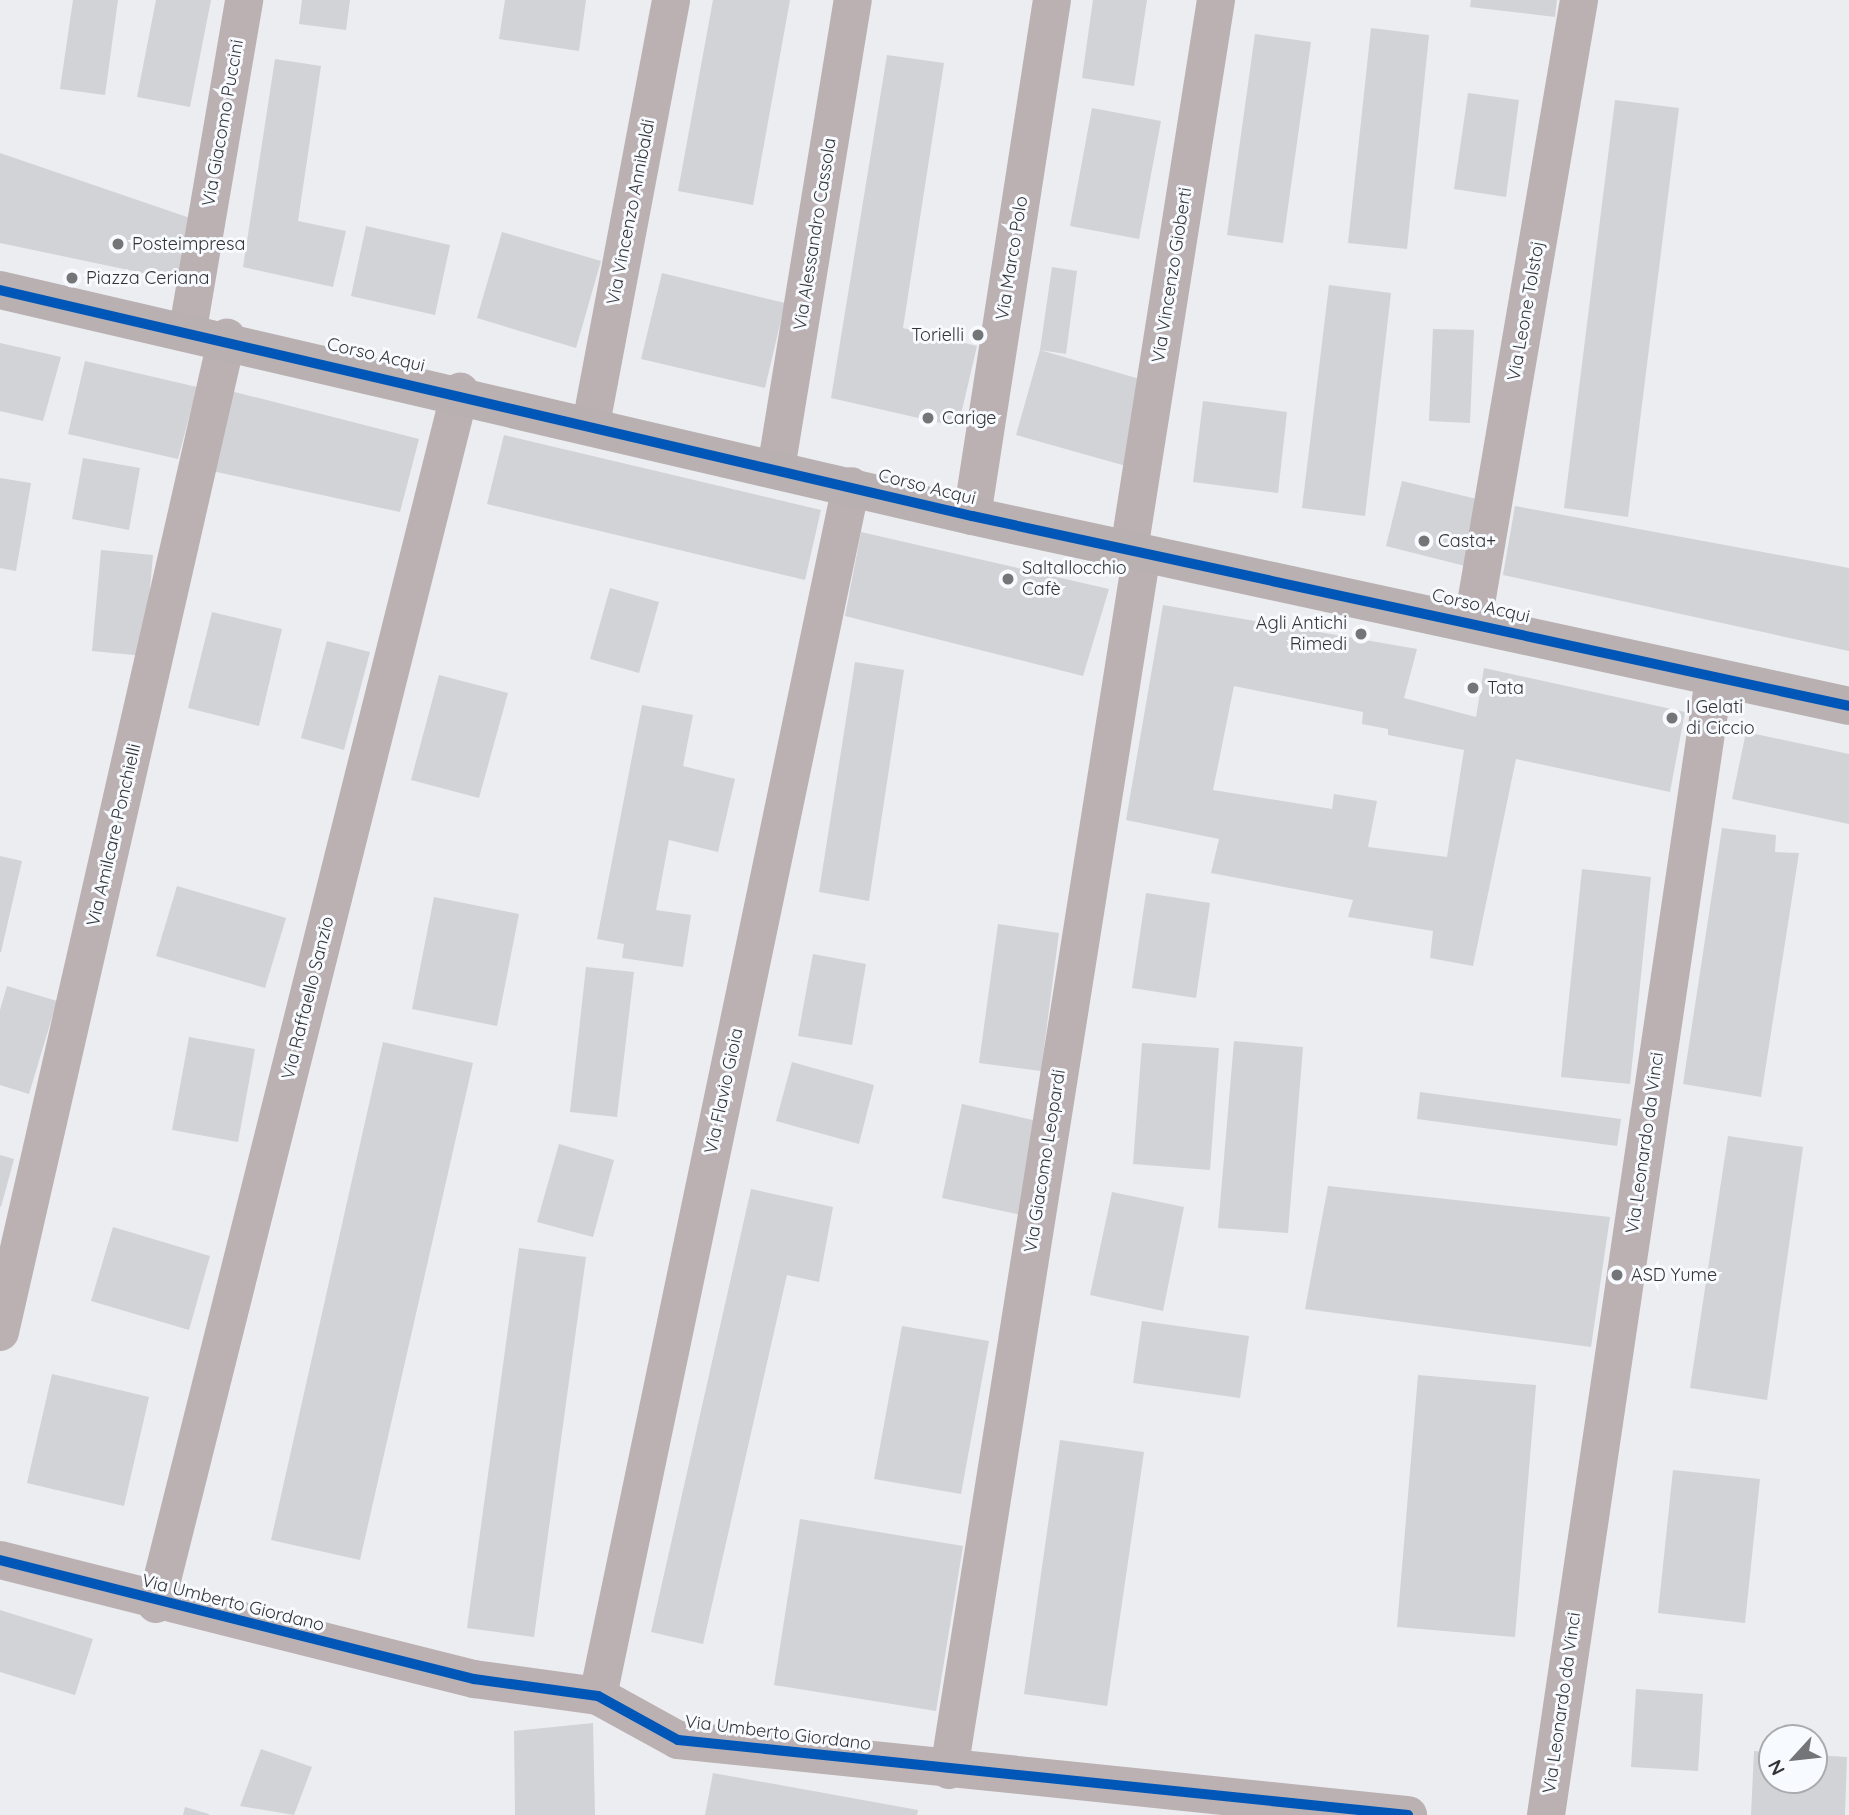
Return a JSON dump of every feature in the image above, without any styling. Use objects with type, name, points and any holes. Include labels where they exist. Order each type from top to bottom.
[{"type":"street","name":"Via Giacomo Puccini","points":[[188,329],[244,0]]},
{"type":"street","name":"Via Vincenzo Annibaldi","points":[[591,424],[671,0]]},
{"type":"street","name":"Via Alessandro Cassola","points":[[776,468],[853,0]]},
{"type":"street","name":"Via Marco Polo","points":[[972,516],[1052,0]]},
{"type":"street","name":"Via Vincenzo Gioberti","points":[[1135,551],[1216,0]]},
{"type":"street","name":"Via Leone Tolstoj","points":[[1473,621],[1579,0]]},
{"type":"street","name":"Corso Acqui","points":[[0,290],[188,329],[460,392],[972,516],[1473,621],[1714,678],[1849,706]]},
{"type":"street","name":"Via Amilcare Ponchielli","points":[[0,1332],[227,338]]},
{"type":"street","name":"Via Raffaello Sanzio","points":[[156,1604],[460,392]]},
{"type":"street","name":"Via Flavio Gioia","points":[[598,1696],[851,486]]},
{"type":"street","name":"Via Giacomo Leopardi","points":[[949,1770],[1135,551]]},
{"type":"street","name":"Via Leonardo da Vinci","points":[[1546,1815],[1714,678]]},
{"type":"street","name":"Via Umberto Giordano","points":[[0,1560],[156,1604],[474,1679],[598,1696],[678,1740],[949,1770],[1408,1815]]},
{"type":"building","points":[[73,0],[118,0],[105,95],[60,89]]},
{"type":"building","points":[[156,0],[211,0],[190,107],[137,97]]},
{"type":"building","points":[[302,0],[350,0],[346,30],[299,24]]},
{"type":"building","points":[[505,0],[586,0],[579,51],[499,39]]},
{"type":"building","points":[[713,0],[790,0],[753,205],[678,191]]},
{"type":"building","points":[[1093,0],[1147,0],[1134,86],[1082,78]]},
{"type":"building","points":[[1471,0],[1557,0],[1555,17],[1470,7]]},
{"type":"building","points":[[1371,28],[1429,35],[1407,249],[1348,243]]},
{"type":"building","points":[[1255,34],[1311,42],[1283,243],[1227,235]]},
{"type":"building","points":[[887,55],[944,63],[903,328],[977,346],[958,427],[831,398]]},
{"type":"building","points":[[275,59],[321,66],[298,221],[346,231],[333,287],[243,267]]},
{"type":"building","points":[[1468,93],[1519,100],[1506,197],[1454,189]]},
{"type":"building","points":[[1615,100],[1679,108],[1628,517],[1564,508]]},
{"type":"building","points":[[1092,108],[1161,121],[1139,239],[1070,226]]},
{"type":"building","points":[[0,153],[193,219],[181,281],[0,243]]},
{"type":"building","points":[[366,226],[450,245],[435,315],[351,296]]},
{"type":"building","points":[[502,232],[601,261],[576,348],[477,318]]},
{"type":"building","points":[[1052,267],[1077,271],[1066,354],[1040,350]]},
{"type":"building","points":[[662,273],[785,303],[765,388],[641,359]]},
{"type":"building","points":[[1329,285],[1391,293],[1365,516],[1302,508]]},
{"type":"building","points":[[1433,329],[1474,330],[1470,423],[1429,421]]},
{"type":"building","points":[[0,343],[61,357],[43,421],[0,411]]},
{"type":"building","points":[[1040,350],[1150,382],[1126,466],[1016,435]]},
{"type":"building","points":[[85,361],[197,387],[178,459],[68,434]]},
{"type":"building","points":[[231,391],[419,439],[400,512],[212,471]]},
{"type":"building","points":[[1203,401],[1287,412],[1278,493],[1193,482]]},
{"type":"building","points":[[504,435],[821,510],[805,580],[487,504]]},
{"type":"building","points":[[83,458],[140,468],[129,530],[72,519]]},
{"type":"building","points":[[0,478],[31,483],[16,571],[0,568]]},
{"type":"building","points":[[1402,481],[1481,500],[1465,566],[1386,546]]},
{"type":"building","points":[[1515,506],[1849,568],[1849,651],[1503,575]]},
{"type":"building","points":[[861,532],[1109,589],[1083,676],[845,616]]},
{"type":"building","points":[[101,550],[153,555],[144,656],[92,651]]},
{"type":"building","points":[[610,588],[659,602],[639,673],[590,659]]},
{"type":"building","points":[[1163,605],[1417,649],[1404,698],[1476,717],[1484,668],[1685,712],[1670,792],[1516,759],[1473,966],[1430,958],[1433,931],[1348,917],[1353,900],[1211,873],[1219,839],[1126,820]],"holes":[[[1234,686],[1363,712],[1362,724],[1388,729],[1388,735],[1464,750],[1447,857],[1368,847],[1377,801],[1334,794],[1332,809],[1213,790]]]},
{"type":"building","points":[[212,612],[282,629],[259,726],[188,708]]},
{"type":"building","points":[[327,641],[370,652],[344,750],[301,738]]},
{"type":"building","points":[[855,662],[904,670],[869,901],[819,892]]},
{"type":"building","points":[[439,675],[508,693],[479,798],[411,780]]},
{"type":"building","points":[[642,705],[693,715],[683,766],[735,779],[718,852],[669,840],[656,910],[691,915],[683,967],[622,958],[624,944],[597,939]]},
{"type":"building","points":[[1746,732],[1849,754],[1849,824],[1732,799]]},
{"type":"building","points":[[1722,828],[1776,835],[1775,852],[1799,853],[1761,1097],[1683,1084]]},
{"type":"building","points":[[0,856],[22,861],[1,952],[0,952]]},
{"type":"building","points":[[1582,869],[1651,877],[1630,1084],[1561,1077]]},
{"type":"building","points":[[177,886],[286,918],[265,988],[156,956]]},
{"type":"building","points":[[1146,893],[1210,903],[1196,998],[1132,988]]},
{"type":"building","points":[[434,897],[519,914],[497,1026],[412,1009]]},
{"type":"building","points":[[998,924],[1059,933],[1041,1071],[979,1063]]},
{"type":"building","points":[[813,954],[866,964],[852,1045],[798,1036]]},
{"type":"building","points":[[586,967],[634,972],[617,1117],[570,1112]]},
{"type":"building","points":[[7,986],[57,1001],[29,1094],[0,1085],[0,1010]]},
{"type":"building","points":[[189,1037],[255,1049],[238,1142],[172,1130]]},
{"type":"building","points":[[1234,1041],[1303,1047],[1288,1233],[1218,1228]]},
{"type":"building","points":[[383,1042],[473,1063],[360,1560],[271,1540]]},
{"type":"building","points":[[1142,1043],[1219,1048],[1210,1170],[1133,1164]]},
{"type":"building","points":[[792,1062],[874,1085],[859,1144],[776,1121]]},
{"type":"building","points":[[1420,1092],[1621,1119],[1617,1146],[1417,1119]]},
{"type":"building","points":[[962,1104],[1042,1122],[1022,1215],[942,1198]]},
{"type":"building","points":[[1728,1136],[1803,1147],[1767,1400],[1690,1388]]},
{"type":"building","points":[[559,1144],[614,1160],[593,1237],[537,1222]]},
{"type":"building","points":[[0,1155],[14,1159],[1,1207],[0,1206]]},
{"type":"building","points":[[1328,1186],[1610,1217],[1591,1347],[1305,1309]]},
{"type":"building","points":[[751,1189],[833,1207],[819,1282],[787,1275],[703,1644],[651,1632]]},
{"type":"building","points":[[1112,1192],[1184,1207],[1163,1311],[1090,1295]]},
{"type":"building","points":[[113,1227],[210,1256],[189,1330],[91,1301]]},
{"type":"building","points":[[519,1248],[586,1257],[534,1637],[467,1628]]},
{"type":"building","points":[[1142,1321],[1249,1336],[1240,1398],[1133,1383]]},
{"type":"building","points":[[902,1326],[989,1341],[961,1494],[874,1479]]},
{"type":"building","points":[[52,1374],[149,1397],[124,1506],[27,1483]]},
{"type":"building","points":[[1418,1375],[1536,1385],[1515,1637],[1397,1627]]},
{"type":"building","points":[[1060,1440],[1144,1452],[1107,1706],[1024,1694]]},
{"type":"building","points":[[1673,1470],[1760,1479],[1745,1623],[1658,1613]]},
{"type":"building","points":[[800,1519],[963,1546],[936,1711],[774,1685]]},
{"type":"building","points":[[0,1610],[93,1639],[75,1695],[0,1672]]},
{"type":"building","points":[[1636,1689],[1703,1694],[1698,1771],[1631,1767]]},
{"type":"building","points":[[593,1723],[595,1815],[515,1815],[514,1731]]},
{"type":"building","points":[[261,1749],[312,1767],[294,1815],[240,1806]]},
{"type":"building","points":[[1754,1751],[1758,1751],[1758,1794],[1828,1794],[1828,1756],[1847,1757],[1845,1815],[1751,1815]]},
{"type":"building","points":[[713,1773],[918,1810],[917,1815],[705,1815]]},
{"type":"building","points":[[185,1807],[209,1814],[209,1815],[183,1815]]},
{"type":"cycle path","points":[[0,290],[972,516],[1849,706]]},
{"type":"cycle path","points":[[0,1560],[474,1679],[598,1696],[678,1740],[1408,1815]]},
{"type":"place","name":"Posteimpresa","points":[[118,244]]},
{"type":"place","name":"Piazza Ceriana","points":[[72,278]]},
{"type":"place","name":"Torielli","points":[[978,335]]},
{"type":"place","name":"Carige","points":[[928,418]]},
{"type":"place","name":"Casta+","points":[[1424,541]]},
{"type":"place","name":"Saltallocchio Cafè","points":[[1008,579]]},
{"type":"place","name":"Agli Antichi Rimedi","points":[[1361,634]]},
{"type":"place","name":"Tata","points":[[1473,688]]},
{"type":"place","name":"I Gelati di Ciccio","points":[[1672,718]]},
{"type":"place","name":"ASD Yume","points":[[1617,1275]]}]
